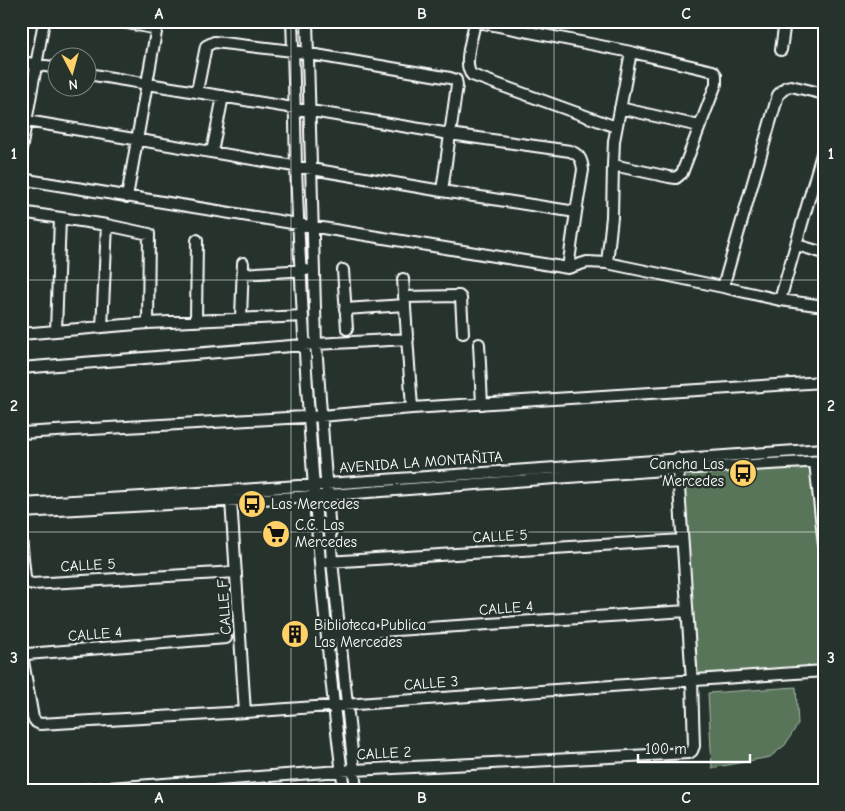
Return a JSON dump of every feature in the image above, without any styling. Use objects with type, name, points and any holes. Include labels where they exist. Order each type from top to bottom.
[{"type":"street","points":[[21,150],[24,120],[44,21]]},
{"type":"street","points":[[118,21],[135,23],[152,28],[156,32],[127,197]]},
{"type":"street","points":[[292,21],[296,167],[314,490],[326,635],[344,790]]},
{"type":"street","points":[[307,21],[316,344],[332,561],[356,790]]},
{"type":"street","points":[[613,165],[676,178],[682,173],[716,84],[716,75],[712,71],[631,52],[474,21],[467,62],[469,72],[472,75],[616,128]]},
{"type":"street","points":[[781,50],[785,21]]},
{"type":"street","points":[[197,91],[206,46],[209,43],[219,42],[293,51],[456,80],[457,85],[442,191]]},
{"type":"street","points":[[607,263],[612,217],[616,128],[631,52]]},
{"type":"street","points":[[21,62],[48,66]]},
{"type":"street","points":[[98,76],[309,109],[450,134],[570,151],[580,157],[583,170],[568,268]]},
{"type":"street","points":[[723,286],[778,95],[781,90],[791,86],[824,94]]},
{"type":"street","points":[[212,152],[223,96]]},
{"type":"street","points":[[620,108],[699,126]]},
{"type":"street","points":[[24,120],[296,167],[576,212]]},
{"type":"street","points":[[780,300],[824,147]]},
{"type":"street","points":[[21,179],[568,268],[587,262],[607,263],[723,286],[780,300],[824,306]]},
{"type":"street","points":[[21,212],[107,225],[149,234],[148,323]]},
{"type":"street","points":[[56,331],[60,218]]},
{"type":"street","points":[[102,327],[107,225]]},
{"type":"street","points":[[196,321],[197,240]]},
{"type":"street","points":[[797,244],[824,253]]},
{"type":"street","points":[[241,318],[243,268],[314,270]]},
{"type":"street","points":[[343,270],[347,328]]},
{"type":"street","points":[[403,279],[412,408]]},
{"type":"street","points":[[345,309],[459,296],[461,298],[464,332]]},
{"type":"street","points":[[21,334],[148,323],[304,316]]},
{"type":"street","points":[[21,368],[316,344],[408,339]]},
{"type":"street","points":[[479,344],[482,404]]},
{"type":"street","points":[[21,433],[310,417],[412,408],[824,382]]},
{"type":"street","name":"AVENIDA LA MONTAÑITA","points":[[21,504],[327,490],[677,464],[824,449]]},
{"type":"street","points":[[819,462],[824,538]]},
{"type":"street","name":"AVENIDA LA MONTAÑITA","points":[[677,464],[819,462]]},
{"type":"street","points":[[677,464],[692,681]]},
{"type":"street","name":"AVENIDA LA MONTAÑITA","points":[[21,512],[231,500],[314,490]]},
{"type":"street","name":"CALLE F","points":[[231,500],[245,712]]},
{"type":"street","name":"CALLE 5","points":[[21,538],[25,578],[27,582],[32,584],[236,572]]},
{"type":"street","name":"CALLE 5","points":[[320,562],[682,540]]},
{"type":"street","name":"CALLE 4","points":[[326,635],[688,611]]},
{"type":"street","name":"CALLE 4","points":[[40,724],[33,718],[23,661],[24,656],[27,654],[226,638]]},
{"type":"street","name":"CALLE 3","points":[[40,724],[245,712],[824,671]]},
{"type":"street","name":"CALLE 2","points":[[82,790],[354,770],[688,753],[692,751],[694,746],[692,681]]},
{"type":"green space","points":[[813,465],[824,595],[824,669],[695,678],[680,472]]},
{"type":"green space","points":[[796,687],[798,724],[785,745],[770,757],[712,768],[708,693]]},
{"type":"place","name":"Cancha Las Mercedes","points":[[743,473]]},
{"type":"place","name":"Las Mercedes","points":[[252,504]]},
{"type":"place","name":"C.C. Las Mercedes","points":[[276,534]]},
{"type":"place","name":"Biblioteca Publica Las Mercedes","points":[[295,634]]}]
